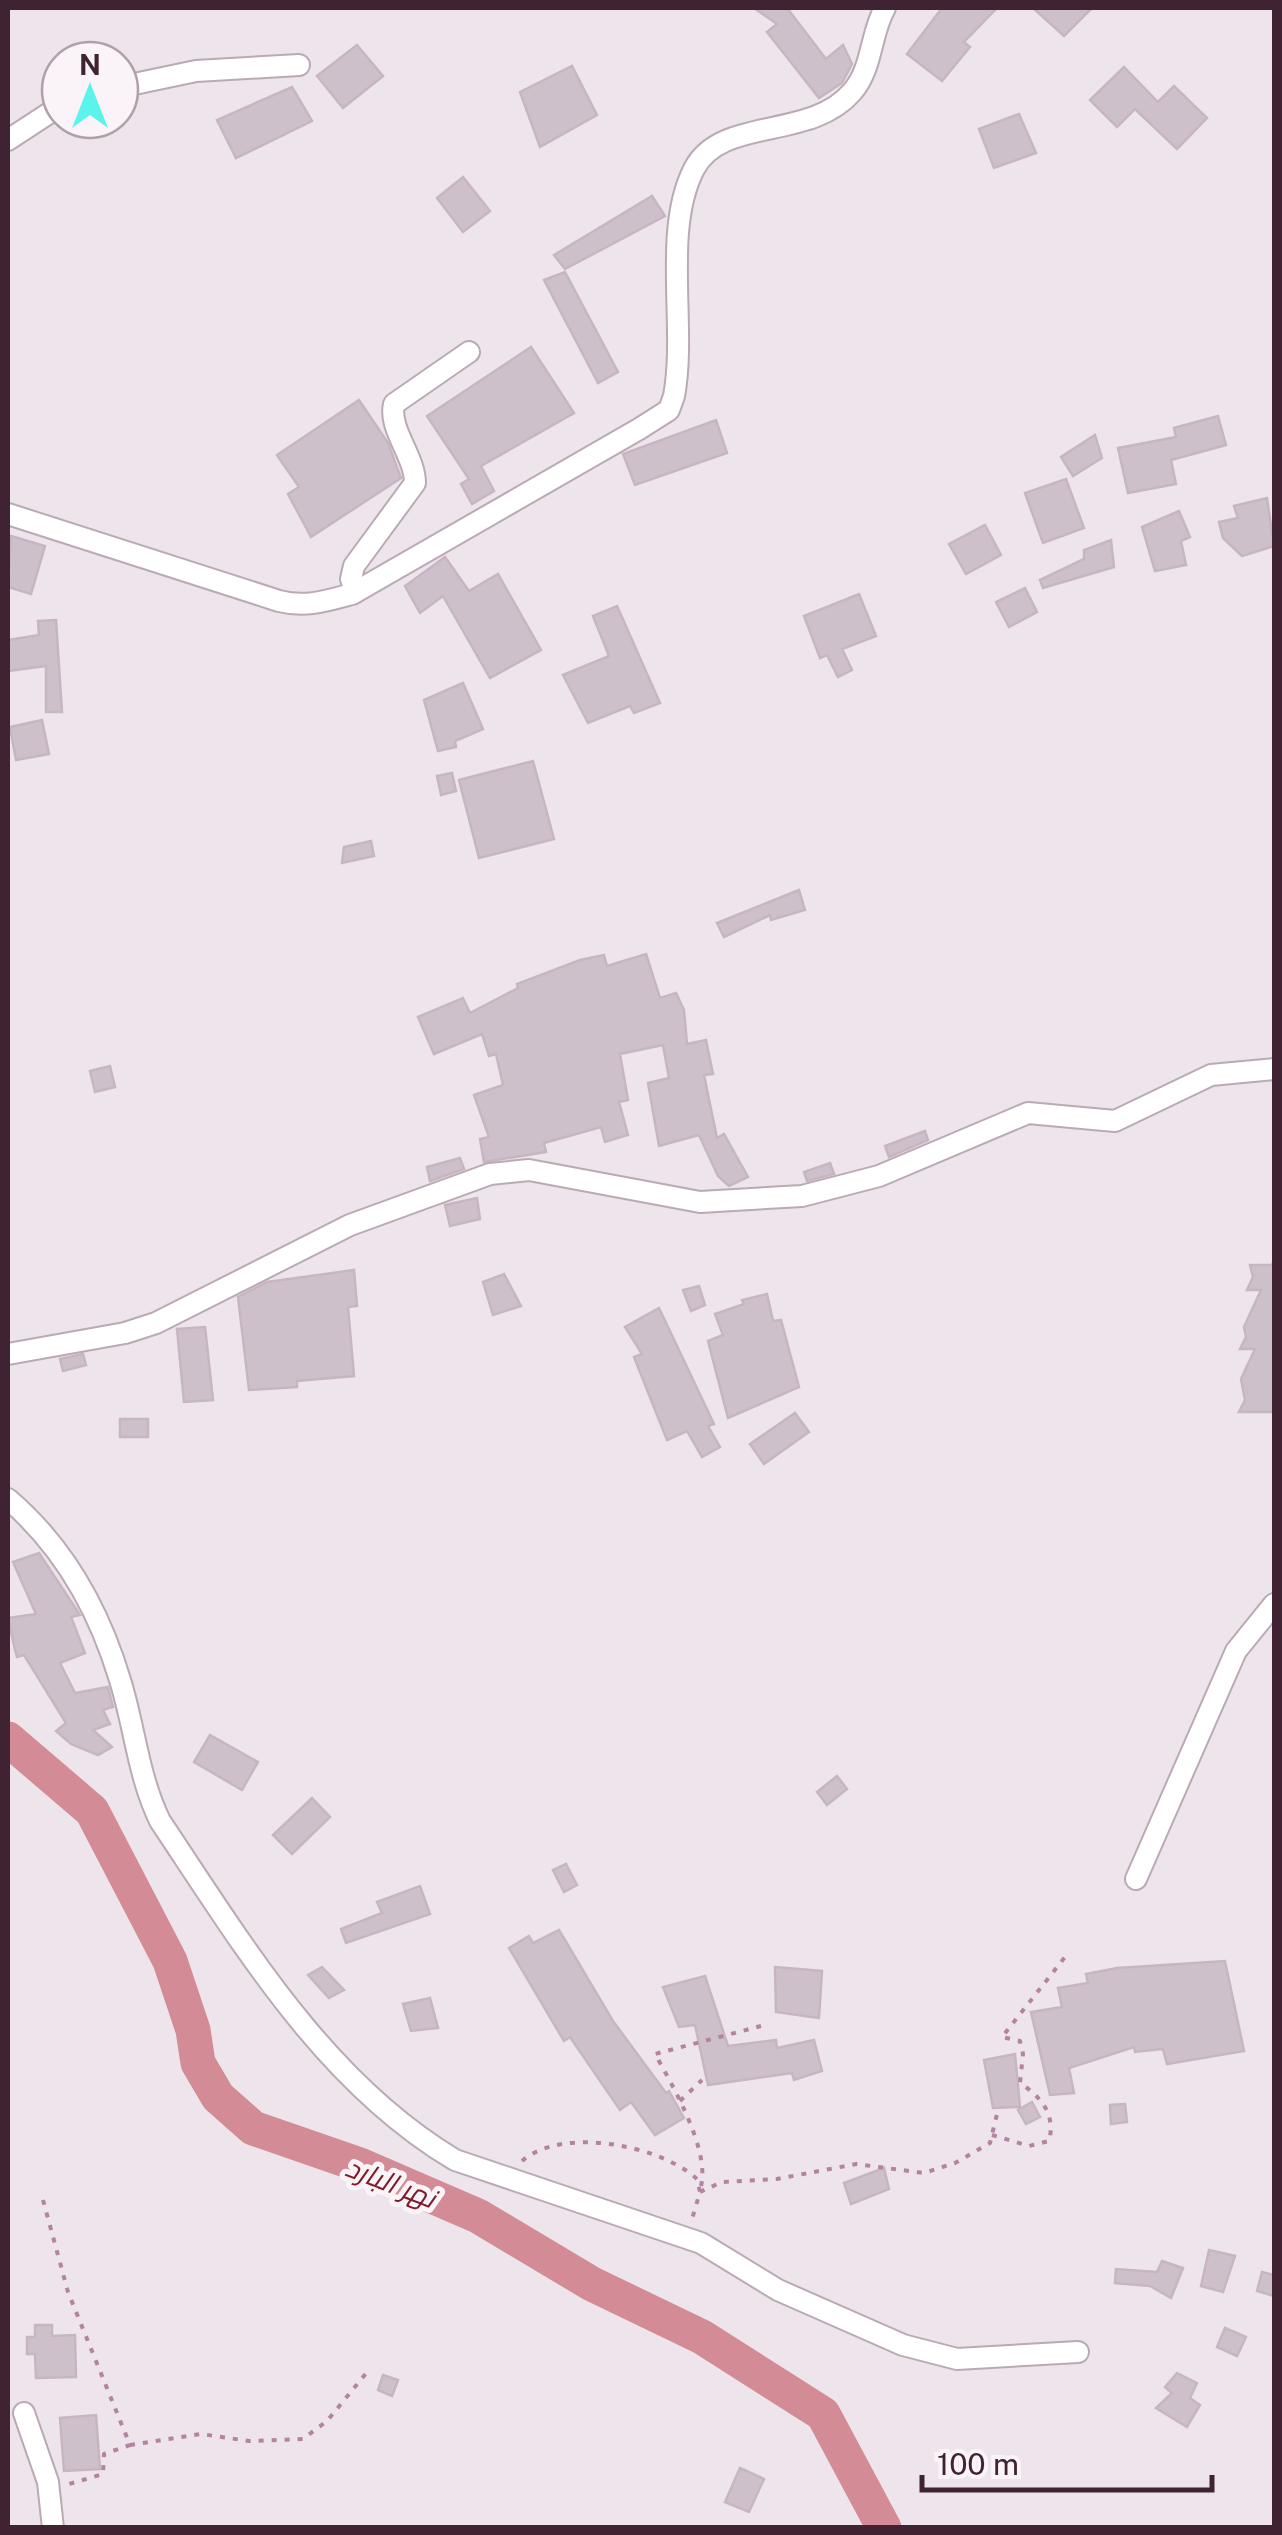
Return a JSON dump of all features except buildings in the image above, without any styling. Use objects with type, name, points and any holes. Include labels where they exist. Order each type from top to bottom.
[{"type":"street","points":[[8,514],[299,606],[356,592],[669,410],[678,378],[681,217],[694,167],[710,148],[730,138],[810,122],[852,92],[866,68],[877,10]]},
{"type":"street","points":[[140,83],[196,70],[299,65]]},
{"type":"street","points":[[8,140],[40,119]]},
{"type":"street","points":[[356,592],[351,579],[354,566],[415,483],[415,470],[392,416],[394,404],[469,352]]},
{"type":"street","points":[[8,1354],[124,1333],[156,1323],[350,1225],[490,1174],[529,1170],[700,1202],[802,1196],[878,1176],[1028,1113],[1115,1121],[1211,1075],[1274,1069]]},
{"type":"street","points":[[8,1499],[38,1525],[80,1585],[120,1680],[146,1792],[160,1822],[308,2035],[418,2138],[455,2160],[686,2238],[778,2290],[903,2345],[956,2359],[1078,2352]]},
{"type":"street","points":[[1136,1879],[1236,1651],[1274,1604]]},
{"type":"street","points":[[24,2413],[48,2488],[53,2528]]},
{"type":"path","points":[[992,2135],[1030,2146],[1049,2141],[1052,2125],[1041,2098],[1020,2083],[1020,2041],[1002,2037],[1065,1958]]},
{"type":"path","points":[[686,2238],[704,2164],[680,2101],[655,2054],[762,2026]]},
{"type":"path","points":[[680,2101],[702,2080]]},
{"type":"path","points":[[701,2189],[722,2182],[778,2179],[856,2164],[924,2173],[956,2163],[990,2143],[997,2114]]},
{"type":"path","points":[[510,2177],[524,2157],[540,2150],[602,2142],[654,2155],[692,2174],[701,2189]]},
{"type":"path","points":[[43,2200],[68,2292],[130,2445]]},
{"type":"path","points":[[48,2488],[103,2474],[104,2454],[130,2445],[201,2434],[249,2441],[303,2438],[327,2421],[368,2371]]},
{"type":"waterway","name":"نهر البارد","points":[[8,1739],[92,1811],[170,1961],[193,2030],[198,2063],[218,2097],[253,2128],[360,2165],[478,2216],[592,2284],[702,2337],[823,2414],[884,2528]]}]
